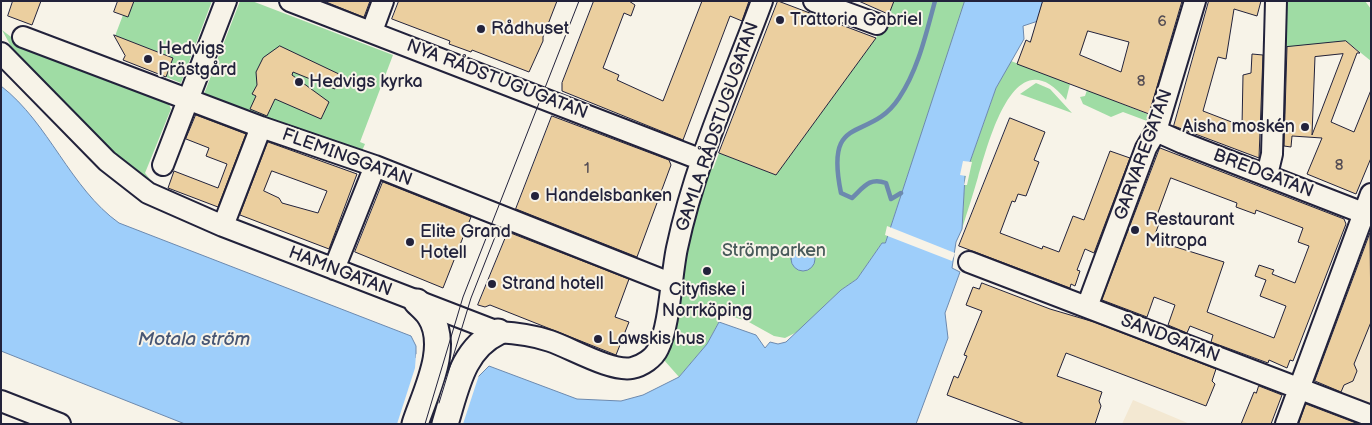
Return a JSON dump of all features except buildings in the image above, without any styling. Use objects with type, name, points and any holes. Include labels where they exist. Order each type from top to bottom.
[{"type":"main road","points":[[415,424],[436,360],[437,333],[430,315],[416,302]]},
{"type":"main road","points":[[445,424],[467,358],[479,344],[498,332]]},
{"type":"street","points":[[163,166],[226,1]]},
{"type":"street","name":"NYA RÅDSTUGUGATAN","points":[[290,1],[372,31],[702,160]]},
{"type":"street","points":[[372,31],[383,1]]},
{"type":"street","name":"GAMLA RÅDSTUGUGATAN","points":[[670,283],[690,195],[762,1]]},
{"type":"street","points":[[814,1],[877,24]]},
{"type":"street","name":"GARVAREGATAN","points":[[1087,307],[1146,148],[1156,130],[1195,1]]},
{"type":"street","points":[[1267,175],[1272,154],[1276,1]]},
{"type":"street","name":"FLEMINGGATAN","points":[[23,37],[261,127],[375,166],[670,283]]},
{"type":"street","name":"HAMNGATAN","points":[[1,54],[107,161],[136,185],[156,197],[223,226],[498,332],[521,333],[549,340],[614,367],[630,369],[642,365],[658,351],[664,326],[670,283]]},
{"type":"street","points":[[223,226],[261,127]]},
{"type":"street","name":"BREDGATAN","points":[[1156,130],[1183,143],[1367,214]]},
{"type":"street","points":[[334,269],[375,166]]},
{"type":"street","points":[[1286,424],[1367,214],[1371,194]]},
{"type":"street","name":"SANDGATAN","points":[[969,262],[1371,416]]},
{"type":"street","points":[[1,401],[60,424]]},
{"type":"shaded area","points":[[1370,324],[1371,404],[1341,392],[1345,381],[1353,381],[1357,370],[1351,365]]},
{"type":"shaded area","points":[[1133,400],[1190,424],[1122,424]]},
{"type":"green space","points":[[134,1],[212,1],[181,83],[166,77],[173,58],[115,36],[123,15]]},
{"type":"green space","points":[[240,1],[252,1],[393,55],[360,142],[365,144],[361,153],[204,94]]},
{"type":"green space","name":"Strömparken","points":[[894,1],[965,1],[885,244],[882,243],[857,279],[841,290],[799,331],[785,338],[774,336],[747,321],[723,314],[707,344],[679,377],[664,360],[669,347],[686,244],[710,168],[713,169],[719,153],[776,175],[876,38]]},
{"type":"green space","points":[[1285,1],[1365,1],[1371,9],[1371,61],[1346,41],[1282,48]]},
{"type":"green space","points":[[2,30],[19,43],[168,102],[171,109],[145,173],[153,183],[151,184],[116,157],[13,50]]},
{"type":"green space","points":[[1011,61],[1070,84],[1066,100],[1048,83],[1032,80],[1019,87],[1007,101],[989,141],[962,229],[965,176],[996,88]]},
{"type":"green space","points":[[1036,83],[1050,89],[1072,113],[1020,94]]},
{"type":"green space","points":[[1087,90],[1150,115],[1147,121],[1123,112],[1111,117],[1083,104],[1080,97],[1085,96]]},
{"type":"water","name":"Motala ström","points":[[965,1],[1043,1],[1038,21],[1023,26],[1024,39],[996,88],[965,176],[962,229],[956,242],[952,268],[960,272],[945,313],[948,338],[916,424],[185,424],[1,351],[1,86],[33,118],[87,192],[102,209],[119,223],[411,336],[416,346],[416,358],[477,378],[489,366],[577,399],[621,401],[643,395],[679,377],[707,344],[719,322],[756,335],[765,348],[770,342],[778,344],[786,342],[841,290],[857,279],[882,243],[885,243]]},
{"type":"water","points":[[803,247],[808,248],[814,254],[814,264],[808,270],[803,271],[798,270],[792,264],[791,259],[792,254],[798,248]]},
{"type":"pier","points":[[963,161],[972,162],[967,185],[964,185],[966,176],[960,175]]},
{"type":"pier","points":[[887,226],[955,253],[952,261],[885,235]]},
{"type":"pier","points":[[416,354],[479,375],[463,424],[397,424],[415,368]]},
{"type":"waterway","points":[[901,193],[891,199],[886,183],[880,181],[867,184],[852,198],[841,193],[837,167],[839,150],[844,139],[852,132],[875,121],[887,112],[899,98],[916,64],[935,1]]},
{"type":"tram line","points":[[425,424],[463,297],[579,1]]},
{"type":"tram line","points":[[439,403],[471,298],[495,237]]},
{"type":"place","name":"Trattoria Gabriel","points":[[780,20]]},
{"type":"place","name":"Rådhuset","points":[[481,29]]},
{"type":"place","name":"Hedvigs Prästgård","points":[[148,59]]},
{"type":"place","name":"Hedvigs kyrka","points":[[299,82]]},
{"type":"place","name":"Aisha moskén","points":[[1305,127]]},
{"type":"place","name":"Handelsbanken","points":[[535,196]]},
{"type":"place","name":"Restaurant Mitropa","points":[[1135,230]]},
{"type":"place","name":"Elite Grand Hotell","points":[[410,242]]},
{"type":"place","name":"Cityfiske i Norrköping","points":[[707,271]]},
{"type":"place","name":"Strand hotell","points":[[492,284]]},
{"type":"place","name":"Lawskis hus","points":[[598,339]]}]
